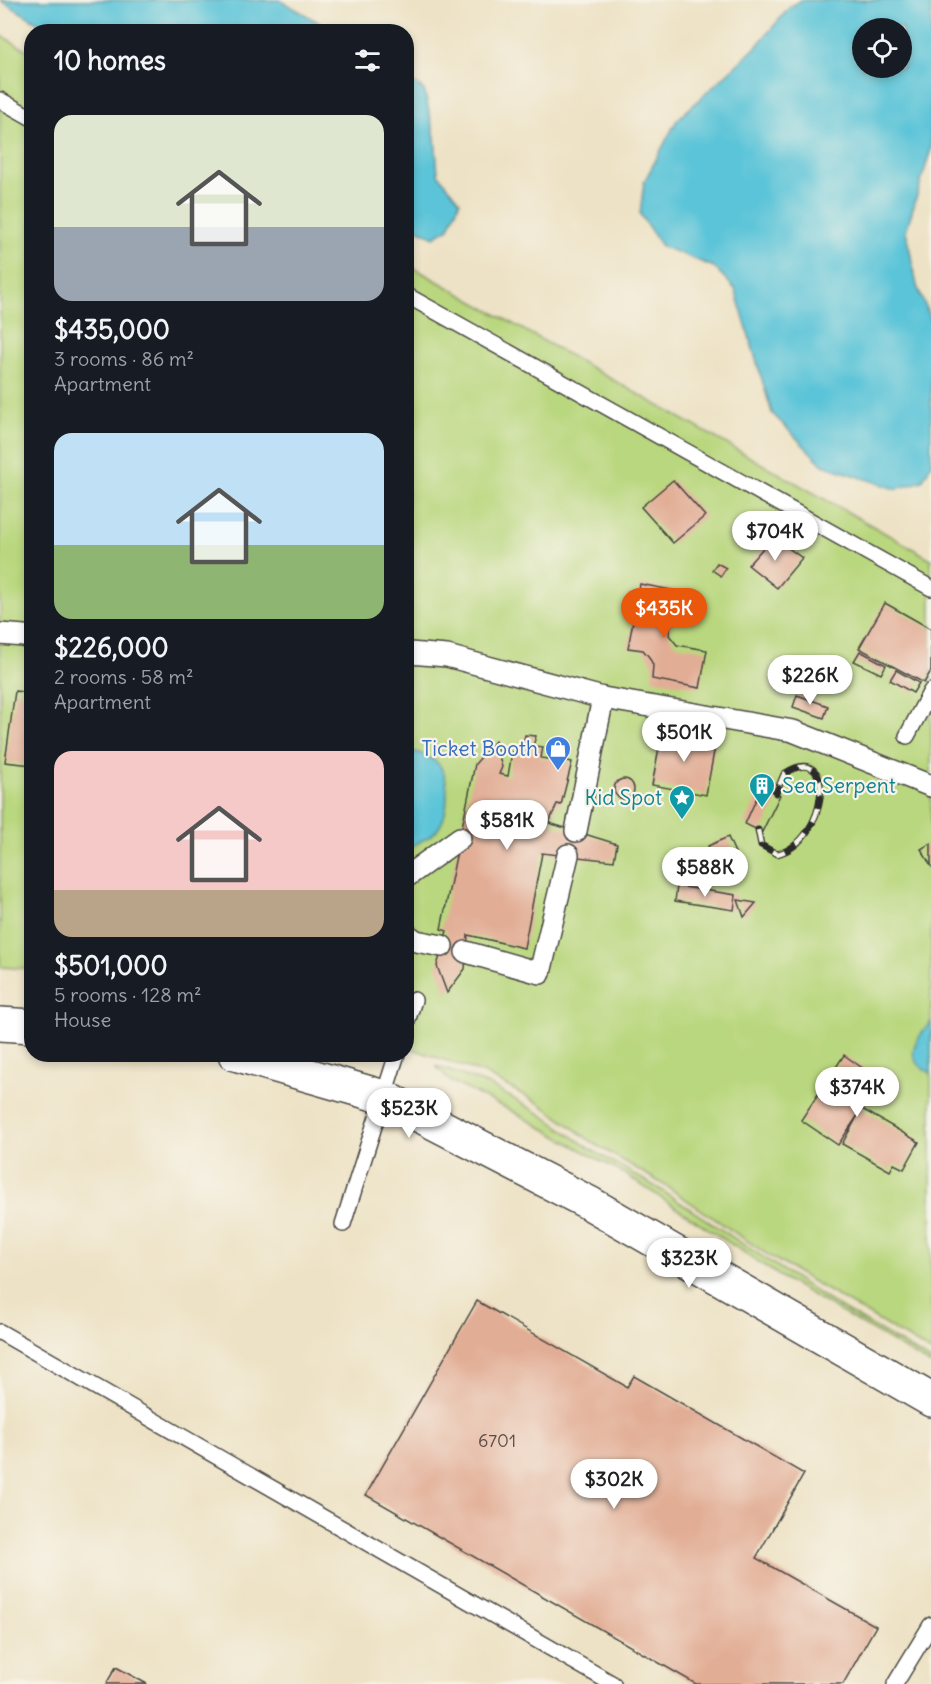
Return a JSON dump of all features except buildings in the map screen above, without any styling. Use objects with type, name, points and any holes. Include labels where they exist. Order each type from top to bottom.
[{"type":"street","points":[[0,634],[24,636]]},
{"type":"street","points":[[414,653],[447,656],[603,698],[794,731],[931,786]]},
{"type":"street","points":[[576,831],[603,698]]},
{"type":"street","points":[[414,871],[460,838]]},
{"type":"street","points":[[466,952],[540,973],[568,855]]},
{"type":"street","points":[[414,940],[442,946]]},
{"type":"street","points":[[0,1024],[24,1026]]},
{"type":"street","points":[[263,1062],[384,1097],[591,1204],[931,1400]]},
{"type":"lane","points":[[0,100],[24,114]]},
{"type":"lane","points":[[414,299],[931,588]]},
{"type":"lane","points":[[907,736],[931,691]]},
{"type":"lane","points":[[343,1224],[395,1062]]},
{"type":"lane","points":[[0,1332],[614,1684]]},
{"type":"lane","points":[[895,1684],[931,1625]]},
{"type":"green space","points":[[0,35],[24,48],[24,969],[0,967]]},
{"type":"green space","points":[[414,268],[931,559],[931,1352],[768,1255],[666,1186],[595,1144],[540,1104],[485,1074],[414,1049]]},
{"type":"green space","points":[[436,1066],[489,1085],[542,1115],[592,1150],[661,1190],[834,1304],[931,1361],[931,1365],[783,1278],[628,1176],[514,1112],[450,1081]]},
{"type":"water","points":[[0,0],[280,0],[322,24],[40,24]]},
{"type":"water","points":[[801,0],[931,0],[931,149],[906,231],[917,286],[931,320],[931,465],[922,481],[896,489],[823,465],[772,413],[735,289],[714,267],[661,246],[640,214],[644,182],[677,120],[755,48],[790,7]]},
{"type":"water","points":[[414,83],[424,90],[435,137],[438,174],[460,201],[449,228],[434,237],[414,227]]},
{"type":"water","points":[[414,752],[429,758],[440,766],[447,787],[443,820],[433,834],[414,845]]},
{"type":"water","points":[[931,1022],[931,1073],[916,1061],[914,1049],[920,1036]]},
{"type":"railway","points":[[758,830],[761,845],[777,854],[794,846],[807,831],[816,814],[820,796],[819,780],[813,770],[802,767],[784,774],[776,793]]},
{"type":"place","name":"Ticket Booth","points":[[558,772]]},
{"type":"place","name":"Sea Serpent","points":[[762,809]]},
{"type":"place","name":"Kid Spot","points":[[682,821]]}]
